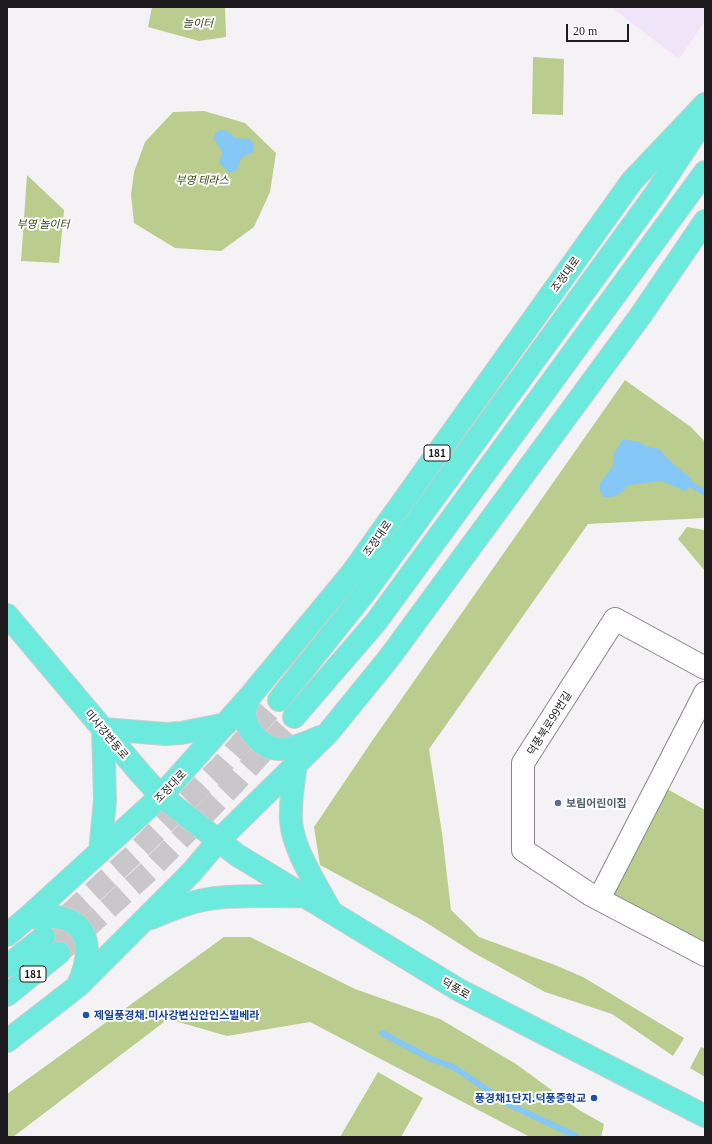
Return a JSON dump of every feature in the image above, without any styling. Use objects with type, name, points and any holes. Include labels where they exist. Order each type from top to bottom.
[{"type":"main road","name":"조정대로","points":[[7,935],[162,796],[251,695],[352,573],[632,181],[705,104]]},
{"type":"main road","name":"조정대로","points":[[278,700],[371,585],[656,193],[705,119]]},
{"type":"main road","points":[[294,717],[376,622],[705,172]]},
{"type":"main road","points":[[7,1041],[78,986],[191,873],[219,840],[328,733],[389,658],[641,316],[705,221]]},
{"type":"main road","name":"미사강변동로","points":[[7,614],[140,773],[162,796],[219,840]]},
{"type":"main road","points":[[251,695],[245,712],[249,729],[254,737],[265,746],[280,750],[297,746],[328,733]]},
{"type":"main road","points":[[100,852],[105,800],[103,728],[166,734],[181,733],[226,724]]},
{"type":"main road","points":[[296,765],[291,822],[297,848],[332,913]]},
{"type":"main road","name":"덕풍로","points":[[219,840],[237,855],[459,990],[705,1116]]},
{"type":"main road","points":[[144,920],[190,903],[210,899],[231,897],[305,896]]},
{"type":"main road","points":[[27,918],[46,916],[61,918],[73,922],[80,928],[85,936],[87,948],[83,974],[78,986]]},
{"type":"main road","name":"181","points":[[7,966],[44,937]]},
{"type":"main road","name":"181","points":[[7,995],[59,953]]},
{"type":"lane","name":"덕풍북로99번길","points":[[705,668],[615,619],[524,763],[523,850],[598,899],[705,955]]},
{"type":"lane","points":[[598,899],[705,693]]},
{"type":"shaded area","points":[[611,7],[705,7],[705,21],[679,59]]},
{"type":"green space","name":"놀이터","points":[[152,7],[225,7],[226,37],[199,41],[148,27]]},
{"type":"green space","points":[[533,57],[564,59],[563,115],[532,114]]},
{"type":"green space","name":"부영 테라스","points":[[204,111],[245,123],[276,153],[270,192],[254,227],[221,251],[175,248],[134,223],[131,195],[134,172],[145,142],[173,112]]},
{"type":"green space","name":"부영 놀이터","points":[[27,175],[64,210],[59,263],[21,261]]},
{"type":"green space","points":[[625,380],[691,427],[705,442],[705,518],[588,524],[429,749],[442,833],[451,910],[479,937],[583,977],[684,1038],[673,1056],[612,1014],[545,992],[474,953],[422,920],[320,865],[314,827],[372,741]]},
{"type":"green space","points":[[687,527],[705,530],[705,571],[678,539]]},
{"type":"green space","points":[[658,784],[705,810],[705,955],[599,899]]},
{"type":"green space","points":[[224,937],[250,937],[355,989],[440,1019],[516,1064],[579,1110],[604,1124],[601,1137],[530,1137],[310,1022],[227,1036],[168,1019],[13,1137],[7,1137],[7,1094]]},
{"type":"green space","points":[[701,1047],[705,1049],[705,1077],[690,1068]]},
{"type":"green space","points":[[378,1072],[423,1098],[401,1137],[340,1137]]},
{"type":"water","points":[[220,130],[225,130],[232,134],[235,138],[250,139],[254,145],[253,152],[241,158],[236,171],[229,173],[219,163],[222,152],[214,139],[215,133]]},
{"type":"water","points":[[623,439],[639,442],[648,447],[659,449],[672,463],[692,479],[692,485],[685,491],[662,481],[629,485],[621,493],[612,497],[604,497],[600,491],[600,483],[613,466],[614,453]]},
{"type":"waterway","points":[[692,485],[705,493]]},
{"type":"waterway","points":[[382,1033],[429,1058],[455,1068],[508,1104],[576,1136]]},
{"type":"tunnel","points":[[44,937],[134,854],[220,767],[279,700]]},
{"type":"tunnel","points":[[59,953],[149,871],[235,783],[294,717]]},
{"type":"place","name":"보림어린이집","points":[[558,803]]},
{"type":"place","name":"제일풍경채.미사강변신안인스빌베라","points":[[86,1015]]},
{"type":"place","name":"풍경채1단지.덕풍중학교","points":[[594,1098]]}]
